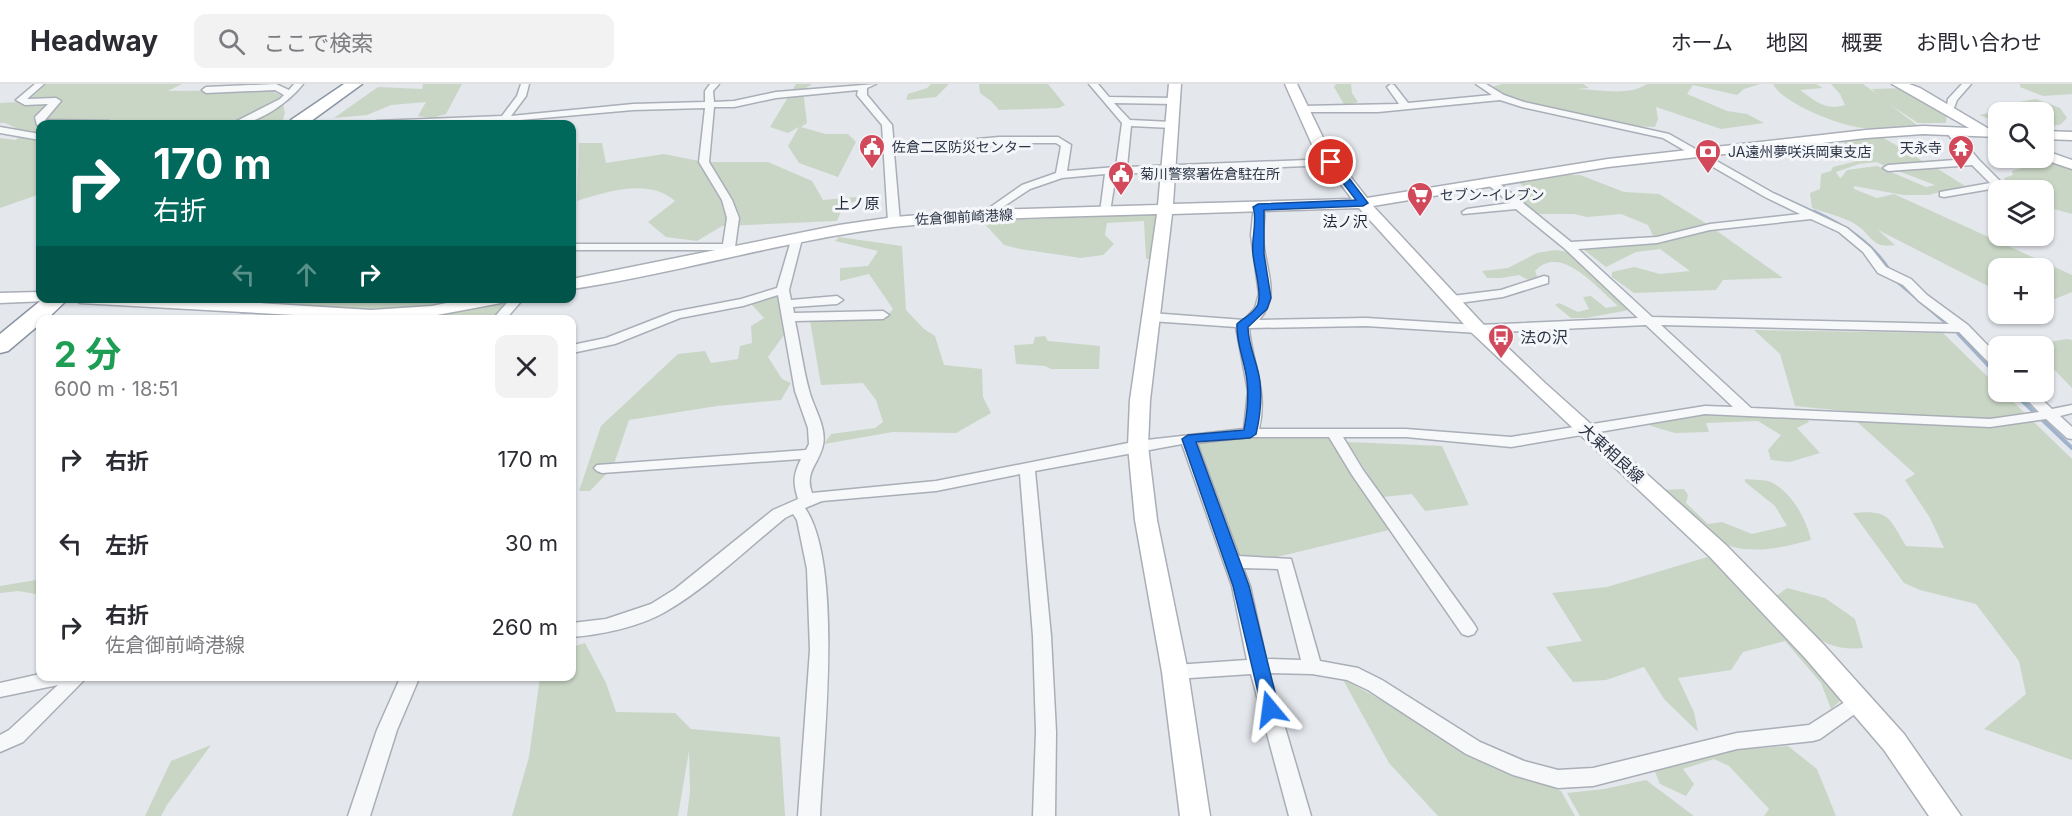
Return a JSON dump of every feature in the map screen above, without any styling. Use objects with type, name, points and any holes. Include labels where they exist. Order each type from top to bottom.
[{"type":"highway","points":[[303,120],[354,84]]},
{"type":"highway","points":[[316,120],[366,84]]},
{"type":"highway","points":[[37,315],[52,303]]},
{"type":"highway","points":[[59,315],[74,303]]},
{"type":"highway","points":[[0,346],[36,316]]},
{"type":"highway","points":[[0,360],[36,332]]},
{"type":"main road","name":"大東相良線","points":[[1291,84],[1317,141],[1378,222],[1478,328],[1718,551],[1815,652],[1894,742],[1946,816]]},
{"type":"main road","points":[[1898,84],[1916,91],[1988,132]]},
{"type":"main road","points":[[1174,93],[1165,210],[1140,400],[1138,446],[1146,520],[1175,672],[1195,816]]},
{"type":"main road","name":"佐倉御前崎港線","points":[[576,283],[728,250],[894,222],[986,215],[1363,203],[1599,165],[1695,153],[1893,132],[1988,135]]},
{"type":"main road","points":[[2054,135],[2072,136]]},
{"type":"main road","points":[[2054,158],[2072,165]]},
{"type":"main road","points":[[0,298],[36,297]]},
{"type":"main road","points":[[155,303],[316,315]]},
{"type":"main road","points":[[371,315],[432,311],[474,303]]},
{"type":"street","points":[[38,120],[56,101],[26,102],[21,100],[40,84]]},
{"type":"street","points":[[245,120],[283,101],[288,93],[299,84]]},
{"type":"street","points":[[505,120],[524,95],[525,84]]},
{"type":"street","points":[[576,246],[728,250],[733,218],[727,200],[704,162],[710,106],[709,91],[714,84]]},
{"type":"street","points":[[1093,84],[1127,123],[1172,125]]},
{"type":"street","points":[[1480,84],[1501,97],[1569,116],[1666,136],[1769,195],[1852,237],[1867,250],[1882,270],[1894,276],[1963,328],[1988,354]]},
{"type":"street","points":[[1949,111],[1953,99],[1967,84]]},
{"type":"street","points":[[521,120],[633,107],[734,105],[776,95],[847,90],[866,85]]},
{"type":"street","points":[[866,85],[862,95],[887,125],[894,222]]},
{"type":"street","points":[[206,90],[276,87],[288,93]]},
{"type":"street","points":[[1391,87],[1405,106]]},
{"type":"street","points":[[1107,100],[1174,93]]},
{"type":"street","points":[[1302,109],[1378,109],[1501,97]]},
{"type":"street","points":[[1105,212],[1127,123]]},
{"type":"street","points":[[0,130],[36,136]]},
{"type":"street","points":[[1944,194],[1998,185],[1975,162],[1951,132]]},
{"type":"street","points":[[888,151],[1008,139],[1058,140],[1066,145],[1061,175]]},
{"type":"street","points":[[986,215],[1026,187],[1061,175],[1116,170],[1331,162]]},
{"type":"street","points":[[1888,168],[1975,162]]},
{"type":"street","points":[[1491,183],[1568,246],[1746,411]]},
{"type":"street","points":[[1467,212],[1519,205]]},
{"type":"street","points":[[1250,434],[1254,414],[1254,381],[1242,338],[1245,324],[1263,307],[1266,298],[1258,254],[1257,235],[1260,213],[1258,207]]},
{"type":"street","points":[[1568,246],[1657,240],[1710,227],[1814,216]]},
{"type":"street","points":[[796,239],[785,304],[802,391],[815,428],[816,444],[802,472],[801,484],[801,503],[816,569],[819,650],[809,816]]},
{"type":"street","points":[[576,254],[592,248]]},
{"type":"street","points":[[1452,300],[1503,293],[1544,280]]},
{"type":"street","points":[[785,304],[837,300]]},
{"type":"street","points":[[576,348],[610,341],[677,315],[743,302],[785,304],[883,315]]},
{"type":"street","points":[[245,309],[255,303]]},
{"type":"street","points":[[503,315],[513,303]]},
{"type":"street","points":[[1151,317],[1245,324],[1356,322],[1478,328],[1650,321],[1963,328]]},
{"type":"street","points":[[2032,402],[2041,416],[2072,435]]},
{"type":"street","points":[[576,630],[607,626],[657,609],[681,593],[779,514],[819,496],[936,486],[1138,446],[1250,434],[1406,433],[1511,442],[1705,410],[1990,423],[2072,409]]},
{"type":"street","points":[[1334,434],[1357,472],[1468,629]]},
{"type":"street","points":[[1188,439],[1241,586],[1258,666],[1300,816]]},
{"type":"street","points":[[602,468],[811,454]]},
{"type":"street","points":[[1027,468],[1041,636],[1046,732],[1044,816]]},
{"type":"street","points":[[1232,562],[1285,563],[1312,667]]},
{"type":"street","points":[[1175,672],[1258,666],[1312,667],[1351,673],[1375,685],[1473,748],[1520,769],[1558,778],[1593,777],[1737,741],[1813,734],[1859,701]]},
{"type":"street","points":[[0,690],[41,681]]},
{"type":"street","points":[[0,744],[16,736],[74,681]]},
{"type":"street","points":[[359,816],[387,730],[409,681]]},
{"type":"green space","points":[[40,84],[182,84],[168,91],[269,90],[281,95],[285,113],[283,120],[36,120],[36,195],[0,208],[0,138],[15,140],[27,133],[0,123],[0,103],[19,102]]},
{"type":"green space","points":[[423,84],[462,84],[446,114],[432,118],[418,116],[426,102],[391,105],[367,115],[334,118],[378,87],[422,89]]},
{"type":"green space","points":[[796,84],[812,84],[803,90],[807,123],[801,127],[825,134],[848,134],[856,142],[838,177],[799,163],[788,146],[799,127],[788,133],[770,127]]},
{"type":"green space","points":[[931,84],[949,84],[936,97],[906,100],[908,94],[927,88]]},
{"type":"green space","points":[[979,84],[1048,84],[1065,105],[1059,108],[999,110],[980,93]]},
{"type":"green space","points":[[1336,84],[1351,84],[1352,93],[1358,102],[1345,106],[1334,87]]},
{"type":"green space","points":[[1502,84],[1583,84],[1589,88],[1576,89],[1622,91],[1647,84],[1760,84],[1744,89],[1737,95],[1693,85],[1687,94],[1727,111],[1747,114],[1764,123],[1721,129],[1656,107],[1658,119],[1655,127],[1631,126],[1507,97],[1492,87]]},
{"type":"green space","points":[[1773,84],[1816,84],[1823,88],[1800,90],[1821,104],[1832,107],[1845,105],[1840,94],[1831,84],[1863,84],[1877,94],[1872,89],[1904,88],[1947,113],[1946,123],[1918,123],[1889,104],[1917,125],[1855,127],[1814,113],[1779,92]]},
{"type":"green space","points":[[2020,84],[2072,84],[2072,94],[2043,96],[2020,87]]},
{"type":"green space","points":[[2036,99],[2044,102],[2020,102]]},
{"type":"green space","points":[[2054,106],[2060,108],[2067,118],[2060,125],[2054,125]]},
{"type":"green space","points":[[1988,113],[1988,118],[1979,115]]},
{"type":"green space","points":[[1882,137],[1926,163],[1888,168],[1877,162],[1859,164],[1836,172],[1841,178],[1847,170],[1877,166],[1926,187],[1935,185],[1893,169],[1935,167],[1965,186],[1928,195],[1903,195],[1854,186],[1854,189],[1877,198],[1894,194],[1988,237],[1988,246],[2008,246],[2035,258],[1988,258],[1988,286],[1878,230],[1895,245],[1877,243],[1853,223],[1812,208],[1810,193],[1820,189],[1821,174],[1831,171],[1833,167],[1869,158],[1841,141]]},
{"type":"green space","points":[[579,143],[602,143],[606,163],[664,154],[704,162],[768,162],[812,181],[823,200],[856,197],[857,201],[844,204],[837,221],[722,226],[697,241],[666,237],[648,222],[675,201],[665,194],[641,188],[628,189],[577,201]]},
{"type":"green space","points":[[2054,160],[2072,167],[2072,214],[2054,209],[2054,180],[2005,180],[2004,178],[2013,175],[2012,171],[2022,168],[2054,168]]},
{"type":"green space","points":[[1580,175],[1624,192],[1659,194],[1707,224],[1783,278],[1723,280],[1716,290],[1634,293],[1612,277],[1612,272],[1634,267],[1660,274],[1690,271],[1660,249],[1636,252],[1606,267],[1579,246],[1656,242],[1648,225],[1621,214],[1587,217],[1574,214],[1539,214],[1512,194],[1531,192],[1518,182]]},
{"type":"green space","points":[[1163,214],[1156,259],[1146,259],[1144,221],[1107,223],[1105,235],[1114,244],[1103,255],[1081,258],[1004,245],[982,221]]},
{"type":"green space","points":[[839,237],[902,246],[906,310],[924,329],[935,336],[944,365],[982,369],[983,397],[991,413],[956,433],[893,432],[824,444],[831,434],[875,428],[883,422],[876,400],[863,383],[821,385],[810,321],[888,315],[893,309],[869,274],[840,281],[840,268],[868,266],[878,251],[835,241]]},
{"type":"green space","points":[[1555,250],[1569,252],[1634,306],[1629,310],[1586,318],[1571,318],[1555,305],[1559,303],[1578,312],[1589,309],[1583,297],[1591,296],[1606,308],[1618,306],[1578,271],[1556,262],[1545,264],[1535,271],[1538,279],[1534,283],[1519,275],[1487,278],[1482,271],[1508,268],[1537,253]]},
{"type":"green space","points":[[2054,267],[2072,275],[2072,292],[2055,299]]},
{"type":"green space","points":[[781,295],[789,328],[768,357],[782,379],[791,383],[781,400],[717,406],[629,420],[613,467],[590,491],[579,491],[601,426],[678,354],[705,351],[711,363],[738,359],[740,346],[752,343],[751,326],[764,318],[751,304]]},
{"type":"green space","points":[[270,303],[461,303],[430,308],[373,310],[267,305]]},
{"type":"green space","points":[[496,303],[507,303],[496,315],[436,315]]},
{"type":"green space","points":[[1754,330],[1943,333],[1988,377],[1988,402],[2013,402],[2072,459],[2072,760],[1984,729],[2026,694],[2019,661],[1976,604],[1920,590],[1904,583],[1853,513],[1874,513],[1886,517],[1906,546],[1944,548],[1930,518],[1905,480],[1915,474],[1845,411],[1795,406],[1780,354]]},
{"type":"green space","points":[[1045,336],[1048,341],[1100,346],[1099,369],[1051,369],[1045,366],[1016,364],[1014,345],[1033,344],[1035,337]]},
{"type":"green space","points":[[2072,340],[2072,388],[2054,369],[2054,341]]},
{"type":"green space","points":[[1706,413],[1805,417],[1809,422],[1797,428],[1820,453],[1790,462],[1771,460],[1768,450],[1781,435],[1758,421],[1706,423],[1709,432],[1675,433],[1651,426],[1649,422]]},
{"type":"green space","points":[[1331,436],[1389,530],[1277,557],[1240,557],[1198,443],[1247,437]]},
{"type":"green space","points":[[1347,442],[1442,446],[1469,505],[1425,511],[1412,494],[1383,497]]},
{"type":"green space","points":[[1745,479],[1770,482],[1787,494],[1802,515],[1811,540],[1774,548],[1735,547],[1712,537],[1660,490],[1684,489],[1688,495],[1686,503],[1708,524],[1722,522],[1752,534],[1787,526],[1775,506],[1745,482]]},
{"type":"green space","points":[[1714,555],[1778,624],[1773,626],[1789,632],[1845,696],[1831,709],[1821,683],[1785,641],[1743,652],[1731,670],[1678,678],[1694,712],[1698,732],[1664,699],[1644,667],[1606,680],[1573,682],[1546,647],[1582,641],[1552,593],[1607,587]]},
{"type":"green space","points":[[36,580],[36,594],[18,591],[0,593],[0,586]]},
{"type":"green space","points":[[1787,588],[1825,598],[1855,619],[1863,648],[1835,646],[1813,635],[1775,597]]},
{"type":"green space","points":[[585,643],[606,683],[616,712],[675,713],[691,729],[780,737],[785,816],[687,816],[690,791],[689,751],[678,816],[512,816],[529,757],[539,681],[576,681],[576,646]]},
{"type":"green space","points":[[1342,678],[1502,769],[1561,791],[1575,816],[1438,816],[1389,763]]},
{"type":"green space","points":[[211,745],[161,816],[145,816],[171,761]]},
{"type":"green space","points":[[1788,746],[1817,769],[1836,816],[1764,816],[1769,809],[1729,766],[1714,759],[1683,769],[1694,784],[1686,796],[1660,784],[1654,769],[1730,750]]},
{"type":"green space","points":[[1646,780],[1694,816],[1580,816],[1567,793],[1604,789]]},
{"type":"waterway","points":[[1774,193],[1817,213]]},
{"type":"waterway","points":[[1814,211],[1867,243],[1891,272]]},
{"type":"waterway","points":[[1894,279],[1947,324]]},
{"type":"waterway","points":[[1958,334],[1988,366]]},
{"type":"waterway","points":[[2024,402],[2072,448]]},
{"type":"place","name":"佐倉二区防災センター","points":[[872,170]]},
{"type":"place","name":"天永寺","points":[[1961,171]]},
{"type":"place","name":"JA遠州夢咲浜岡東支店","points":[[1708,175]]},
{"type":"place","name":"菊川警察署佐倉駐在所","points":[[1121,197]]},
{"type":"place","name":"セブン-イレブン","points":[[1420,218]]},
{"type":"place","name":"法の沢","points":[[1501,360]]},
{"type":"district","name":"上ノ原","points":[[857,204]]},
{"type":"district","name":"法ノ沢","points":[[1345,222]]},
{"type":"route","points":[[1270,709],[1258,666],[1241,586],[1188,439],[1250,434],[1254,414],[1254,381],[1242,338],[1242,324],[1247,324],[1255,316],[1263,307],[1266,298],[1258,254],[1257,235],[1260,213],[1258,207],[1363,203],[1331,162]]}]
